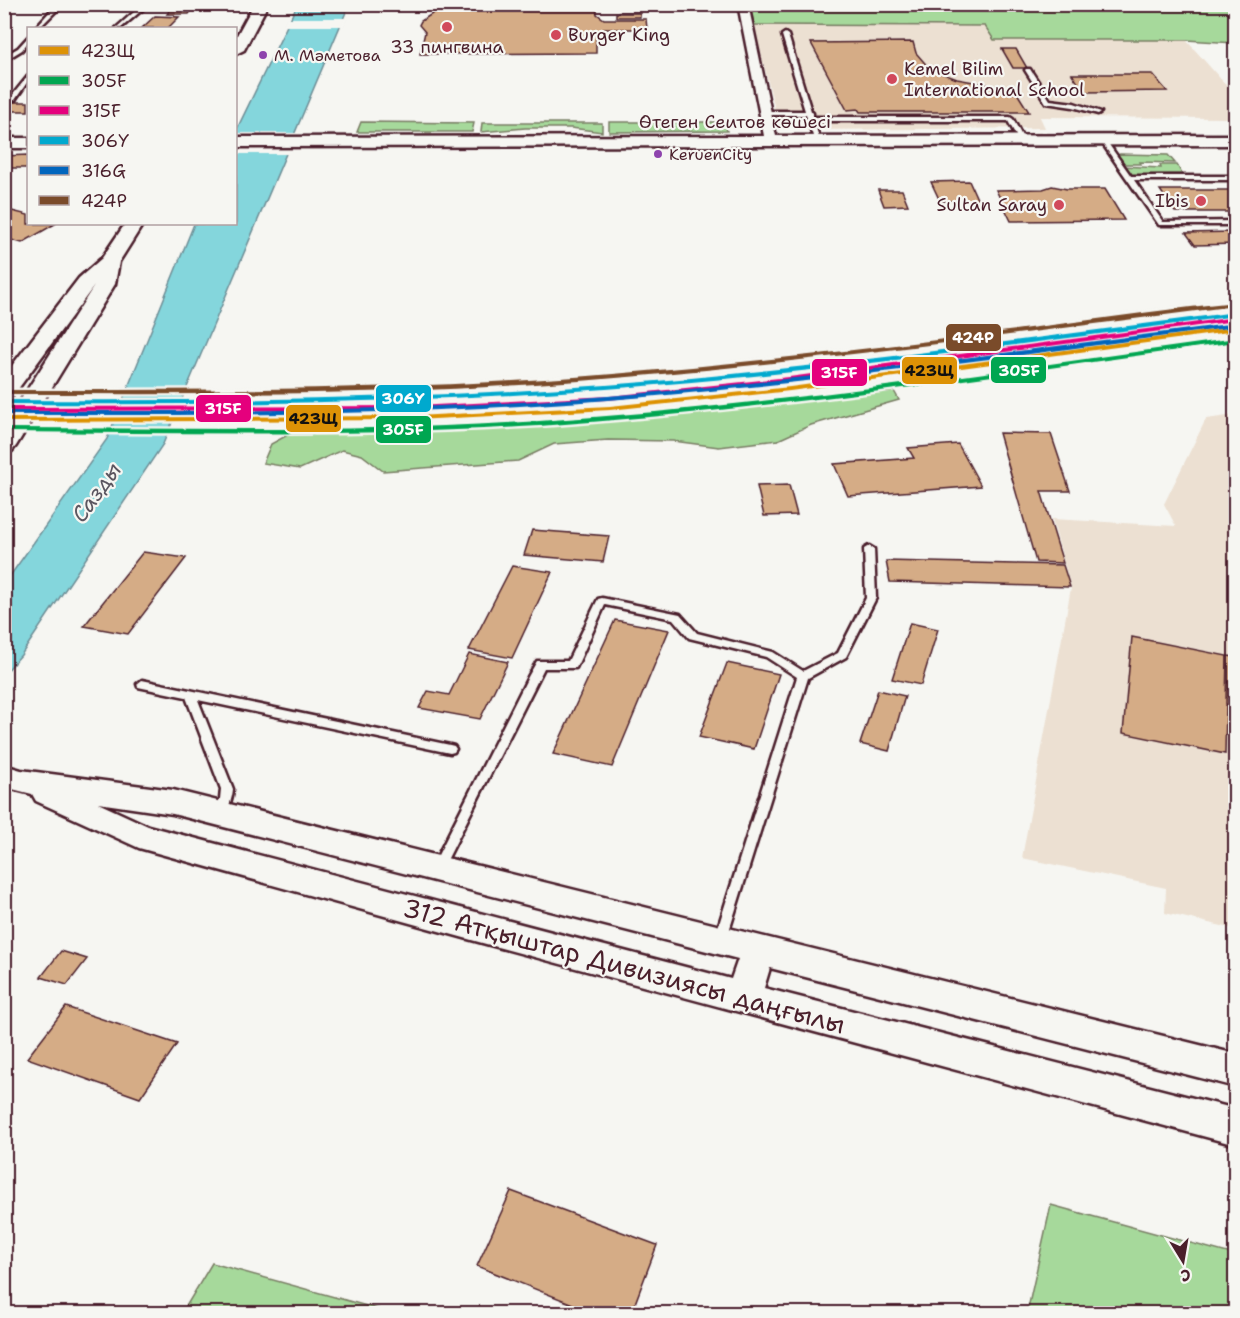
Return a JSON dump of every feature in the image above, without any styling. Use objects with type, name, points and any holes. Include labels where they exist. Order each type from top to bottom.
[{"type":"main road","points":[[237,48],[261,4]]},
{"type":"main road","name":"Өтеген Сеитов көшесі","points":[[237,142],[1236,140]]},
{"type":"main road","points":[[4,143],[27,143]]},
{"type":"main road","points":[[4,392],[86,282],[109,262],[133,225]]},
{"type":"main road","points":[[4,446],[105,284],[109,262]]},
{"type":"main road","name":"312 Атқыштар Дивизиясы даңғылы","points":[[13,779],[173,802],[1236,1071]]},
{"type":"main road","name":"312 Атқыштар Дивизиясы даңғылы","points":[[13,779],[139,836],[1236,1127]]},
{"type":"main road","points":[[743,998],[758,950]]},
{"type":"street","points":[[743,4],[771,141]]},
{"type":"lane","points":[[39,27],[56,8],[65,4]]},
{"type":"lane","points":[[119,27],[147,4]]},
{"type":"lane","points":[[784,35],[818,141]]},
{"type":"lane","points":[[4,59],[20,49],[27,40]]},
{"type":"lane","points":[[1028,70],[1048,102],[1074,105],[1098,112]]},
{"type":"lane","points":[[4,99],[14,99],[27,80]]},
{"type":"lane","points":[[765,113],[811,116],[1010,119],[1022,140]]},
{"type":"lane","points":[[1103,140],[1161,224],[1236,223]]},
{"type":"lane","points":[[1129,178],[1236,177]]},
{"type":"lane","points":[[720,941],[803,676],[842,655],[871,598],[869,549]]},
{"type":"lane","points":[[437,869],[541,664],[572,665],[602,601],[676,616],[693,636],[769,654],[803,676]]},
{"type":"lane","points":[[142,684],[450,749]]},
{"type":"lane","points":[[191,694],[227,789],[226,800],[217,813]]},
{"type":"shaded area","name":"Kemel Bilim International School","points":[[754,25],[985,26],[994,40],[1186,40],[1235,95],[1235,118],[1040,117],[1045,128],[803,130],[778,122]]},
{"type":"shaded area","points":[[1235,415],[1235,929],[1165,913],[1166,888],[1022,858],[1071,588],[1052,519],[1176,526],[1164,504],[1206,419]]},
{"type":"green space","points":[[750,5],[1235,5],[1235,43],[1186,40],[994,40],[985,26],[754,25]]},
{"type":"green space","points":[[361,122],[474,123],[472,132],[357,132]]},
{"type":"green space","points":[[609,122],[725,122],[727,131],[609,132]]},
{"type":"green space","points":[[482,123],[602,123],[602,132],[571,128],[525,128],[481,132]]},
{"type":"green space","points":[[1120,154],[1168,155],[1175,163],[1121,164],[1115,156]]},
{"type":"green space","points":[[1160,165],[1177,165],[1182,174],[1130,175],[1122,166],[1161,168]]},
{"type":"green space","points":[[894,391],[899,400],[811,425],[778,440],[719,447],[673,441],[608,440],[554,444],[518,461],[383,471],[362,455],[342,450],[300,469],[263,463],[271,444],[295,431],[456,430],[545,424]]},
{"type":"green space","points":[[1051,1205],[1235,1255],[1235,1313],[1027,1313]]},
{"type":"green space","points":[[212,1263],[392,1313],[182,1313]]},
{"type":"water","name":"Сазды","points":[[297,5],[349,5],[163,444],[21,655],[5,673],[5,583],[107,439],[194,225],[237,225],[237,129]]},
{"type":"pier","points":[[287,18],[347,18],[343,26],[283,26]]},
{"type":"pier","points":[[237,133],[299,133],[290,154],[237,154]]},
{"type":"building","points":[[174,4],[196,4],[189,14],[167,14]]},
{"type":"building","points":[[434,4],[597,4],[597,14],[604,19],[646,19],[647,29],[604,29],[596,32],[596,53],[420,54],[425,32],[419,25],[432,14]]},
{"type":"building","points":[[616,13],[640,13],[640,17],[616,17]]},
{"type":"building","points":[[155,16],[179,17],[169,27],[143,27]]},
{"type":"building","points":[[913,42],[916,53],[930,69],[957,79],[1012,89],[1010,93],[1017,93],[1029,112],[860,112],[858,109],[847,110],[811,43]]},
{"type":"building","points":[[1002,49],[1016,49],[1027,68],[1013,68]]},
{"type":"building","points":[[1072,74],[1152,74],[1167,91],[1084,92]]},
{"type":"building","points":[[4,102],[27,102],[27,111],[4,111]]},
{"type":"building","points":[[27,155],[27,168],[4,168],[4,156]]},
{"type":"building","points":[[969,181],[978,201],[940,201],[931,182]]},
{"type":"building","name":"Sultan Saray","points":[[1052,186],[1067,189],[1105,189],[1124,220],[1011,221],[996,190],[1043,189]]},
{"type":"building","points":[[878,190],[902,190],[908,205],[884,206]]},
{"type":"building","name":"Ibis","points":[[1160,190],[1236,190],[1236,212],[1175,212]]},
{"type":"building","points":[[4,209],[27,215],[27,225],[53,225],[22,243],[4,238]]},
{"type":"building","points":[[1233,232],[1236,236],[1236,244],[1195,245],[1186,233]]},
{"type":"building","points":[[999,433],[1051,434],[1070,491],[1041,491],[1063,563],[1036,562]]},
{"type":"building","points":[[958,444],[981,486],[848,496],[834,464],[914,458],[908,448]]},
{"type":"building","points":[[789,485],[797,515],[764,516],[757,486]]},
{"type":"building","points":[[532,530],[609,536],[603,562],[524,555]]},
{"type":"building","points":[[143,552],[186,558],[128,634],[84,626]]},
{"type":"building","points":[[886,561],[1063,565],[1070,587],[890,582]]},
{"type":"building","points":[[512,566],[552,572],[512,658],[469,650]]},
{"type":"building","points":[[615,620],[669,630],[612,767],[553,754]]},
{"type":"building","points":[[910,623],[938,629],[921,685],[892,679]]},
{"type":"building","points":[[1132,637],[1227,656],[1225,754],[1123,733]]},
{"type":"building","points":[[469,654],[508,662],[480,719],[419,708],[428,691],[449,695]]},
{"type":"building","points":[[1227,656],[1236,657],[1236,706],[1226,704]]},
{"type":"building","points":[[727,663],[779,674],[754,749],[699,737]]},
{"type":"building","points":[[878,690],[905,696],[889,751],[860,744]]},
{"type":"building","points":[[61,951],[87,959],[67,985],[41,977]]},
{"type":"building","points":[[66,1007],[177,1044],[140,1098],[27,1058]]},
{"type":"building","points":[[511,1191],[657,1245],[631,1314],[598,1314],[477,1266]]},
{"type":"transit line","name":"424Р","points":[[4,392],[326,390],[455,386],[609,377],[788,359],[1235,304]]},
{"type":"transit line","name":"306Y","points":[[4,402],[326,401],[456,397],[610,387],[878,360],[1236,314]]},
{"type":"transit line","name":"315F","points":[[4,409],[415,408],[609,398],[789,379],[1235,319]]},
{"type":"transit line","name":"316G","points":[[4,413],[326,411],[456,407],[610,398],[789,381],[1236,325]]},
{"type":"transit line","name":"423Щ","points":[[4,420],[415,418],[610,408],[790,389],[1236,329]]},
{"type":"transit line","name":"305F","points":[[4,430],[309,431],[537,424],[769,402],[1236,340]]},
{"type":"place","name":"33 пингвина","points":[[447,27]]},
{"type":"place","name":"Burger King","points":[[556,35]]},
{"type":"place","name":"М. Мәметова","points":[[263,55]]},
{"type":"place","name":"Kemel Bilim International School","points":[[892,79]]},
{"type":"place","name":"KeruenCity","points":[[658,154]]},
{"type":"place","name":"Ibis","points":[[1201,201]]},
{"type":"place","name":"Sultan Saray","points":[[1059,205]]}]
